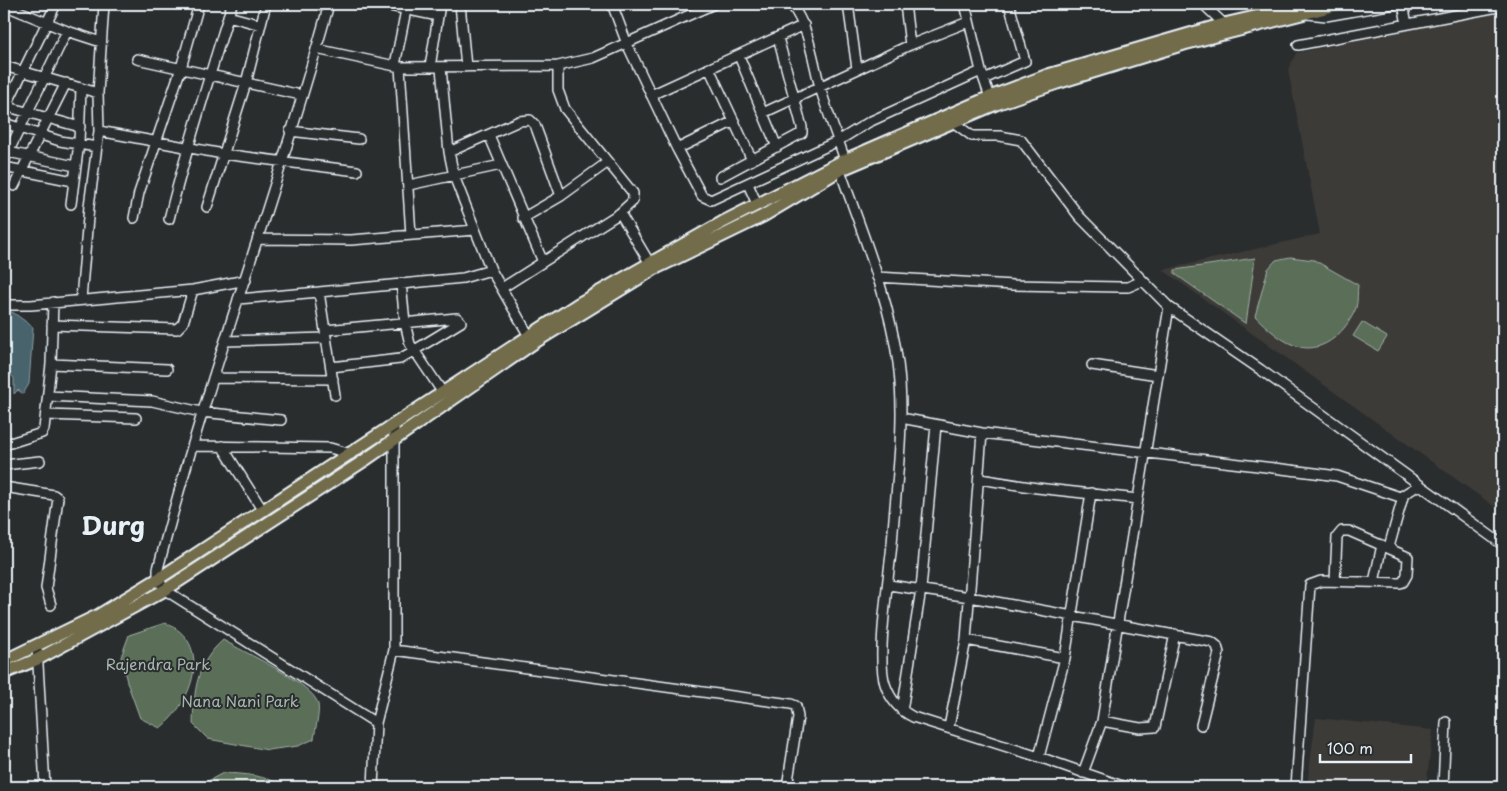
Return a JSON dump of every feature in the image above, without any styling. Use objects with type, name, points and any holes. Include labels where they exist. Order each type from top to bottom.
[{"type":"main road","points":[[4,661],[37,647],[99,615],[158,580],[578,304],[649,262],[752,193],[842,165],[1057,82],[1312,8],[1341,4]]},
{"type":"main road","points":[[4,673],[38,659],[165,590],[395,439],[536,342],[654,269],[763,216],[842,165],[990,97],[1048,76],[1285,6],[1312,8]]},
{"type":"street","points":[[56,4],[8,102],[12,108],[80,127]]},
{"type":"street","points":[[81,299],[87,219],[99,131],[98,93],[104,4]]},
{"type":"street","points":[[134,218],[153,140],[181,68],[199,4]]},
{"type":"street","points":[[168,219],[187,147],[212,75],[232,4]]},
{"type":"street","points":[[207,207],[246,83],[266,4]]},
{"type":"street","points":[[328,4],[246,280],[201,412],[164,546],[158,580],[165,590],[376,723]]},
{"type":"street","points":[[380,4],[438,16]]},
{"type":"street","points":[[430,67],[440,4]]},
{"type":"street","points":[[460,4],[466,67]]},
{"type":"street","points":[[612,4],[627,44],[677,150],[702,196],[717,199],[752,193],[869,122],[982,75],[1025,61],[1009,4]]},
{"type":"street","points":[[316,49],[398,66],[441,68],[560,66],[593,58],[714,4]]},
{"type":"street","points":[[791,4],[804,25],[811,43],[820,86],[838,141],[842,165],[877,277],[898,362],[901,418],[883,642],[884,682],[889,695],[902,711],[913,717],[1039,757],[1125,787]]},
{"type":"street","points":[[848,4],[857,68]]},
{"type":"street","points":[[905,4],[910,45]]},
{"type":"street","points":[[965,4],[982,75],[990,97]]},
{"type":"street","points":[[1204,4],[1224,24]]},
{"type":"street","points":[[1312,8],[1326,16],[1394,4]]},
{"type":"street","points":[[1403,4],[1407,24]]},
{"type":"street","points":[[4,5],[46,23],[101,42]]},
{"type":"street","points":[[1298,45],[1503,6]]},
{"type":"street","points":[[406,10],[398,66],[409,185],[411,235]]},
{"type":"street","points":[[228,16],[261,25]]},
{"type":"street","points":[[763,113],[857,68],[968,22]]},
{"type":"street","points":[[651,95],[804,25]]},
{"type":"street","points":[[67,31],[6,157],[28,157],[75,166]]},
{"type":"street","points":[[720,177],[802,133],[778,38]]},
{"type":"street","points":[[739,56],[777,147]]},
{"type":"street","points":[[137,59],[301,95]]},
{"type":"street","points":[[4,66],[98,93]]},
{"type":"street","points":[[502,288],[620,213],[632,204],[634,197],[565,109],[558,90],[560,66]]},
{"type":"street","points":[[441,68],[449,152],[454,176],[491,270],[529,336]]},
{"type":"street","points":[[710,68],[752,160]]},
{"type":"street","points":[[14,186],[66,83]]},
{"type":"street","points":[[71,204],[79,143],[81,88]]},
{"type":"street","points":[[449,152],[519,120],[532,122],[561,196]]},
{"type":"street","points":[[677,150],[734,122]]},
{"type":"street","points":[[953,122],[972,136],[1000,136],[1021,140],[1079,216],[1169,307],[1261,370],[1503,545]]},
{"type":"street","points":[[4,123],[40,134],[97,147]]},
{"type":"street","points":[[99,131],[223,154],[357,171]]},
{"type":"street","points":[[290,131],[359,140]]},
{"type":"street","points":[[489,134],[543,262]]},
{"type":"street","points":[[523,218],[561,196],[608,162]]},
{"type":"street","points":[[409,185],[501,165]]},
{"type":"street","points":[[4,166],[21,172],[74,181]]},
{"type":"street","points":[[620,213],[649,262]]},
{"type":"street","points":[[258,238],[351,240],[475,230]]},
{"type":"street","points":[[238,299],[463,278],[491,270]]},
{"type":"street","points":[[877,277],[1013,285],[1110,287],[1128,287],[1142,281]]},
{"type":"street","points":[[4,305],[31,305],[193,290],[246,280]]},
{"type":"street","points":[[401,283],[405,323],[410,344],[443,393]]},
{"type":"street","points":[[52,325],[177,329],[183,323],[193,290]]},
{"type":"street","points":[[319,292],[335,396]]},
{"type":"street","points":[[4,445],[42,433],[46,415],[51,364],[53,302]]},
{"type":"street","points":[[1083,773],[1102,721],[1169,307]]},
{"type":"street","points":[[225,341],[326,334],[457,318],[460,320],[459,324],[400,359],[331,367]]},
{"type":"street","points":[[51,364],[167,369]]},
{"type":"street","points":[[1092,365],[1158,375]]},
{"type":"street","points":[[213,378],[333,379]]},
{"type":"street","points":[[48,396],[152,401],[201,412],[281,420]]},
{"type":"street","points":[[46,415],[136,418]]},
{"type":"street","points":[[901,418],[982,433],[1145,454],[1238,462],[1323,474],[1402,497]]},
{"type":"street","points":[[373,787],[376,723],[394,650],[394,424]]},
{"type":"street","points":[[902,711],[921,589],[936,425]]},
{"type":"street","points":[[949,728],[966,640],[980,479],[982,433]]},
{"type":"street","points":[[192,446],[330,448],[351,454]]},
{"type":"street","points":[[222,446],[263,511]]},
{"type":"street","points":[[4,465],[40,461]]},
{"type":"street","points":[[980,479],[1037,488],[1138,499]]},
{"type":"street","points":[[1374,582],[1402,497],[1419,485]]},
{"type":"street","points":[[4,487],[54,495],[58,498],[46,588],[51,605]]},
{"type":"street","points":[[1039,757],[1065,658],[1091,493]]},
{"type":"street","points":[[1296,787],[1308,588],[1313,582],[1317,581],[1400,583],[1406,578],[1408,557],[1349,531],[1339,532],[1335,581]]},
{"type":"street","points":[[889,585],[970,597],[1212,642],[1219,649],[1201,725]]},
{"type":"street","points":[[1102,721],[1140,728],[1155,727],[1175,634]]},
{"type":"street","points":[[966,640],[1065,658]]},
{"type":"street","points":[[37,647],[45,787]]},
{"type":"street","points":[[394,650],[791,704],[796,706],[798,717],[787,787]]},
{"type":"street","points":[[1443,787],[1446,722]]},
{"type":"shaded area","points":[[1503,11],[1503,496],[1495,507],[1163,270],[1320,234],[1288,70],[1296,53]]},
{"type":"shaded area","points":[[1316,718],[1433,730],[1426,787],[1307,787]]},
{"type":"green space","points":[[1290,257],[1314,260],[1358,285],[1356,308],[1347,324],[1334,338],[1318,347],[1300,347],[1287,342],[1255,316],[1268,269],[1276,260]]},
{"type":"green space","points":[[1255,258],[1246,324],[1175,274],[1175,270]]},
{"type":"green space","points":[[1362,322],[1387,337],[1378,351],[1353,336]]},
{"type":"green space","name":"Rajendra Park","points":[[165,623],[180,632],[190,644],[194,658],[189,689],[182,704],[160,728],[140,718],[127,682],[121,657],[129,635]]},
{"type":"green space","name":"Nana Nani Park","points":[[223,640],[291,678],[314,696],[318,704],[318,717],[314,739],[298,746],[268,750],[208,739],[193,724],[194,700],[198,678],[207,658]]},
{"type":"green space","points":[[223,773],[263,778],[285,787],[197,787]]},
{"type":"water","points":[[4,310],[14,313],[33,327],[29,384],[23,394],[18,390],[14,394],[14,378],[4,369]]},
{"type":"district","name":"Durg","points":[[113,525]]}]
